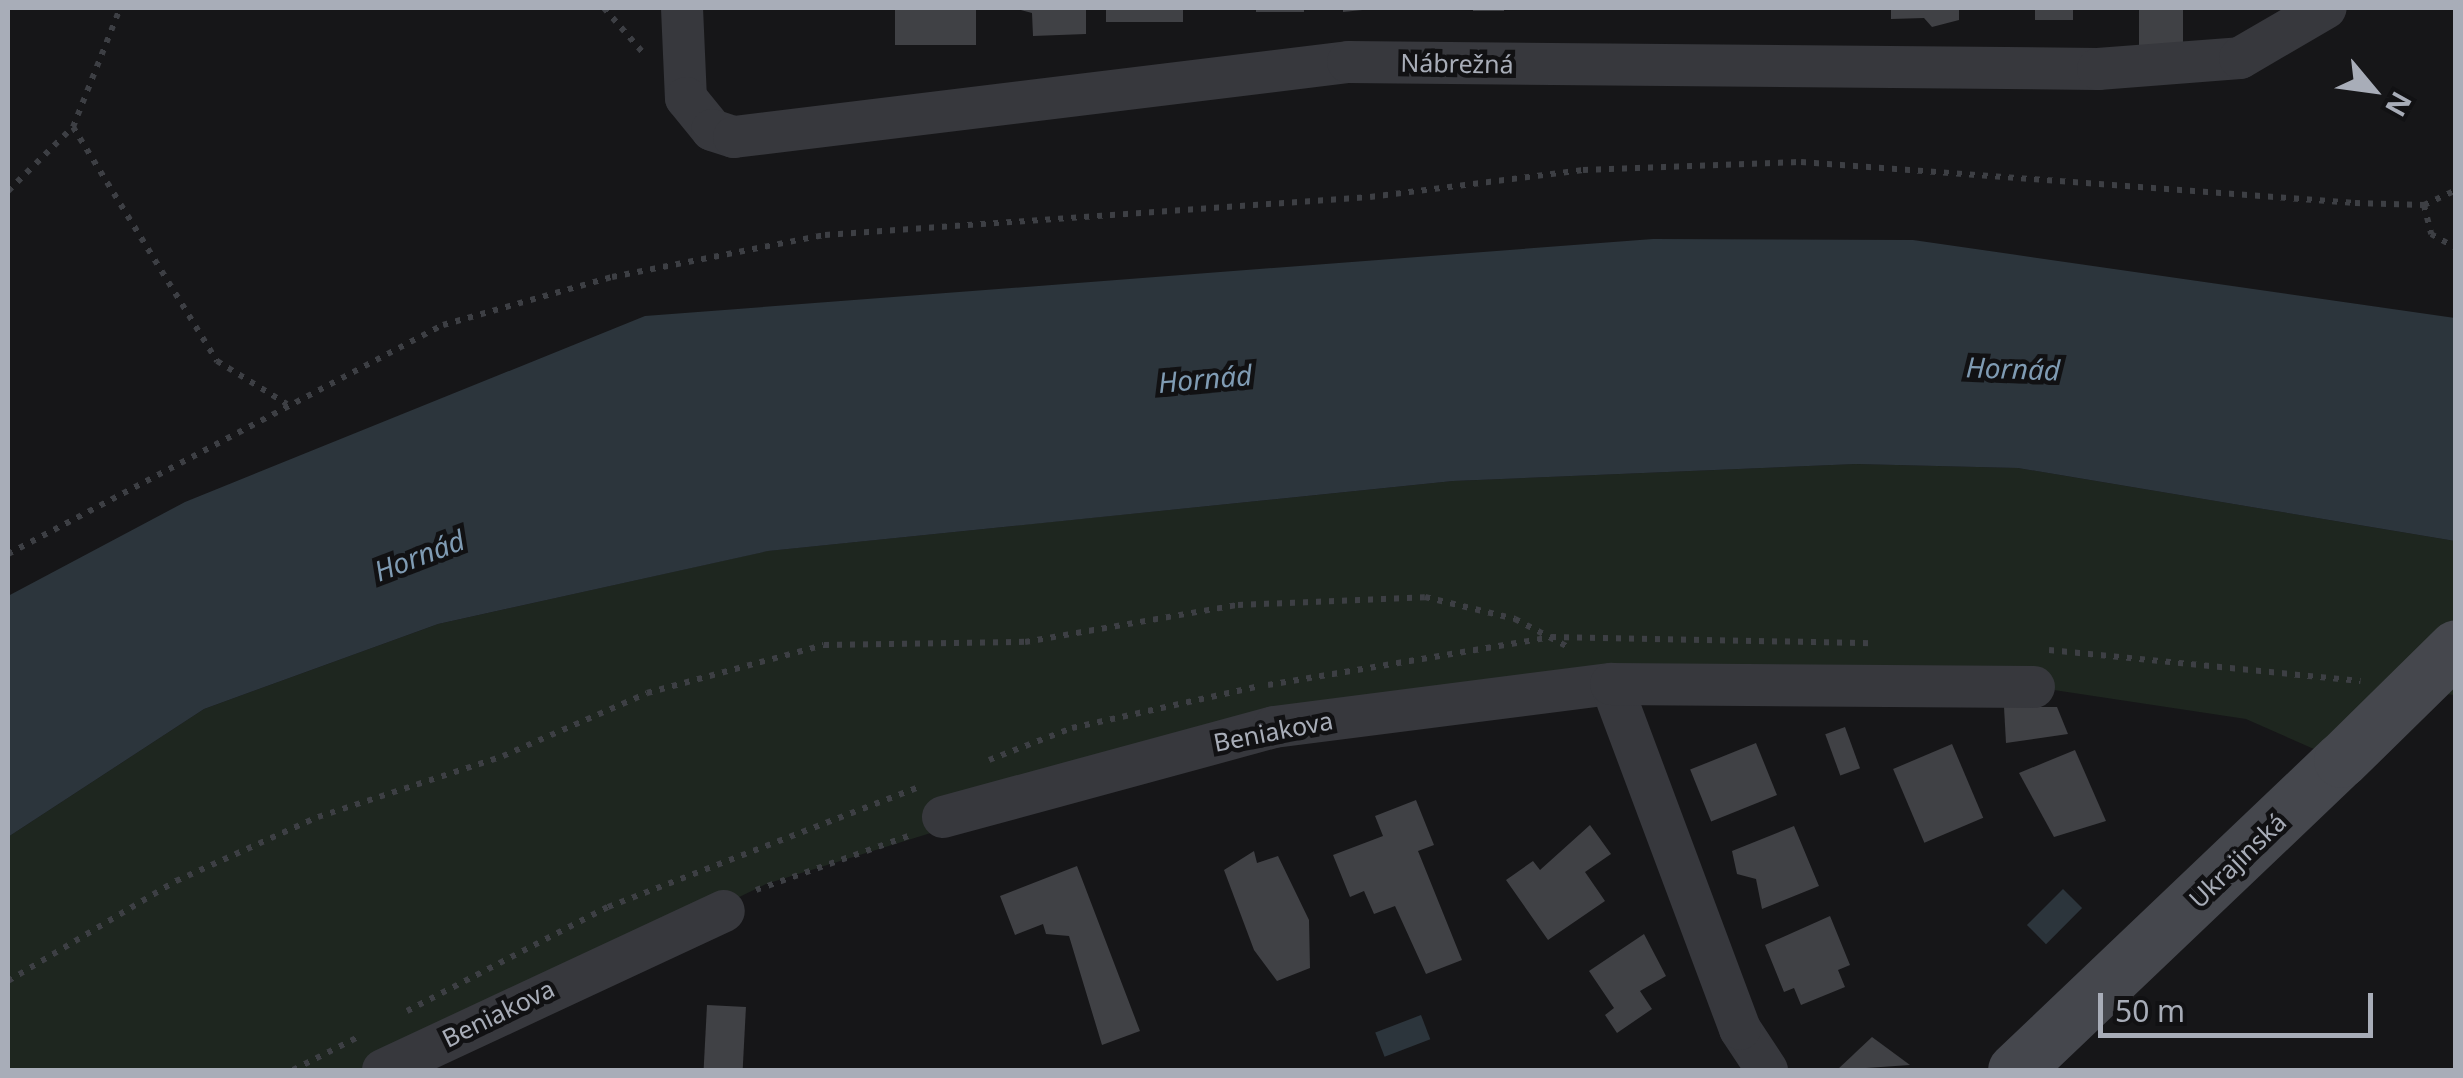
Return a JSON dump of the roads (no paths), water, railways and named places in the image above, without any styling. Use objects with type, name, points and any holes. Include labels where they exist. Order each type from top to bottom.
[{"type":"main road","name":"Ukrajinská","points":[[2016,1070],[2456,647]]},
{"type":"street","name":"Nábrežná","points":[[682,8],[684,72],[694,115],[734,137],[1348,62],[2098,69],[2240,58],[2326,8]]},
{"type":"street","name":"Beniakova","points":[[942,816],[1274,727],[1611,684],[2034,687]]},
{"type":"street","points":[[1611,684],[1740,1029],[1767,1070]]},
{"type":"street","name":"Beniakova","points":[[383,1070],[731,906]]},
{"type":"water","name":"Hornád","points":[[1653,239],[1913,240],[2455,318],[2455,541],[2018,468],[1856,464],[1453,481],[768,551],[438,624],[204,709],[8,837],[8,596],[185,502],[645,316]]},
{"type":"water","points":[[2063,889],[2082,908],[2046,944],[2027,925]]},
{"type":"water","points":[[1421,1015],[1430,1039],[1385,1057],[1375,1033]]}]
